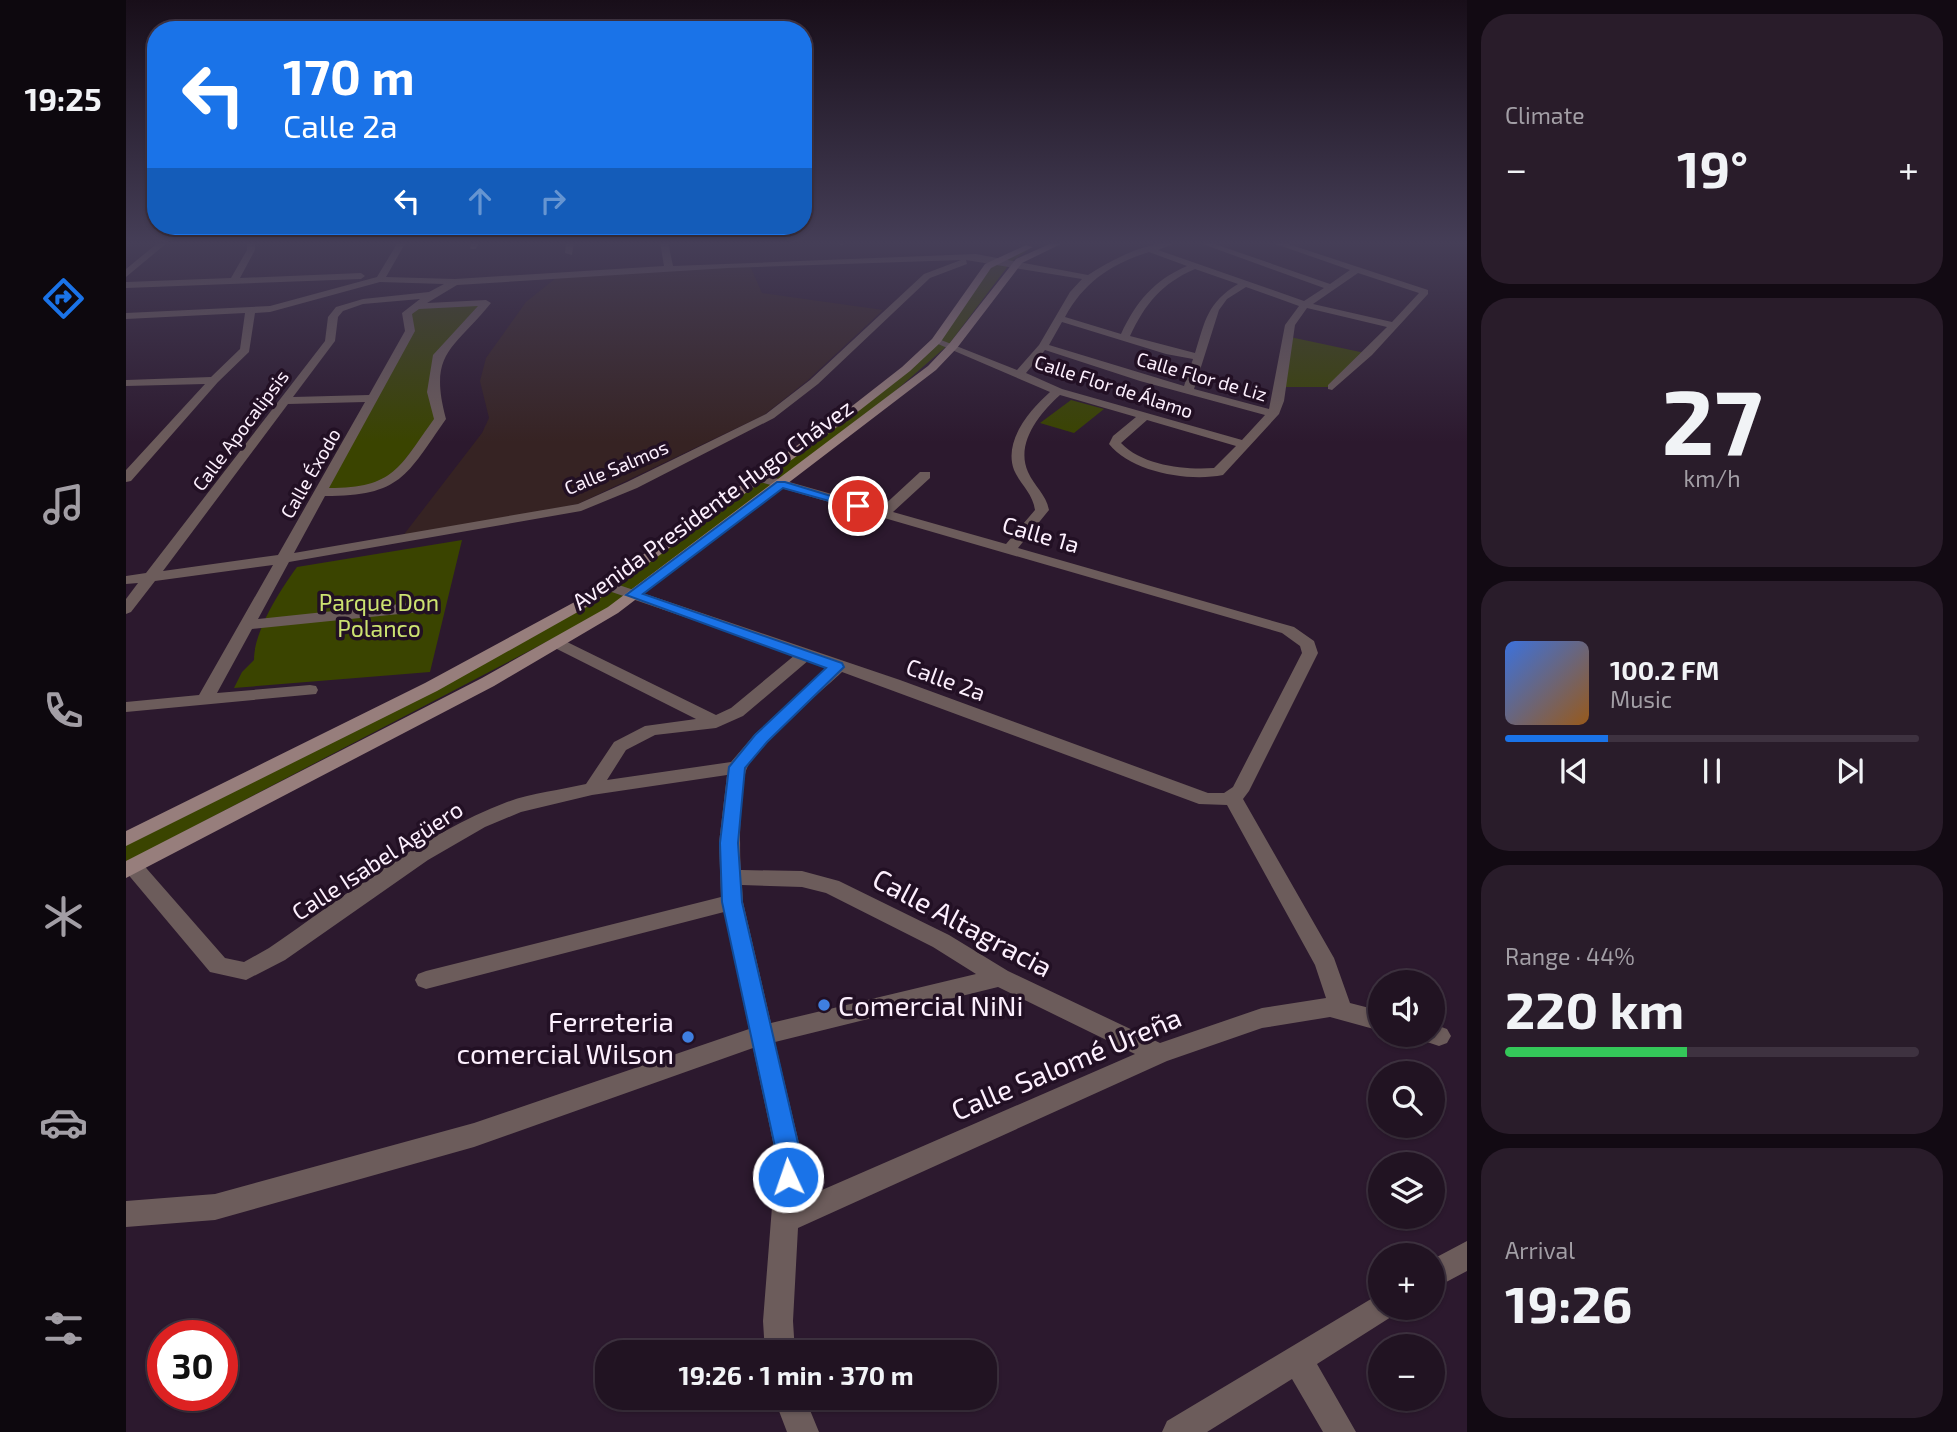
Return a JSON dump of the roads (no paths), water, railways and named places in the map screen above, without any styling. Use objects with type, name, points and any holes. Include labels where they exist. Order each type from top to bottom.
[{"type":"main road","name":"Avenida Presidente Hugo Chávez","points":[[126,839],[431,687],[587,601],[851,412],[906,369],[936,341],[958,309]]},
{"type":"main road","name":"Avenida Presidente Hugo Chávez","points":[[130,868],[488,682],[633,595],[932,368],[981,309]]},
{"type":"street","points":[[126,316],[264,309]]},
{"type":"street","name":"Calle Apocalipsis","points":[[126,610],[330,341],[334,313],[339,309]]},
{"type":"street","name":"Calle Éxodo","points":[[205,700],[410,331],[407,313],[412,309]]},
{"type":"street","points":[[321,492],[361,490],[396,478],[440,419],[433,392],[438,355],[481,309]]},
{"type":"street","name":"Calle Salmos","points":[[126,580],[283,559],[581,507],[770,416],[814,382],[893,309]]},
{"type":"street","points":[[1019,374],[1043,346],[1064,309]]},
{"type":"street","points":[[1124,338],[1141,309]]},
{"type":"street","points":[[1188,390],[1216,309]]},
{"type":"street","points":[[1145,416],[1117,439],[1115,444],[1118,449],[1147,463],[1185,473],[1218,472],[1273,414],[1278,401],[1290,325],[1302,309]]},
{"type":"street","points":[[1322,309],[1392,325]]},
{"type":"street","points":[[1332,387],[1408,309]]},
{"type":"street","points":[[126,478],[214,380],[245,350],[250,311]]},
{"type":"street","points":[[1059,318],[1197,358]]},
{"type":"street","name":"Calle Flor de Álamo","points":[[936,341],[1058,391],[1243,444]]},
{"type":"street","name":"Calle Flor de Liz","points":[[1043,346],[1273,414]]},
{"type":"street","points":[[126,383],[214,380]]},
{"type":"street","points":[[1009,548],[1042,510],[1041,500],[1021,471],[1018,458],[1025,426],[1030,416],[1058,391]]},
{"type":"street","points":[[284,401],[374,398]]},
{"type":"street","points":[[126,453],[151,450]]},
{"type":"street","points":[[884,513],[925,475]]},
{"type":"street","name":"Calle 1a","points":[[758,477],[1288,629],[1308,643],[1310,653],[1237,795]]},
{"type":"street","name":"Calle 2a","points":[[608,586],[837,667],[894,684],[1206,799],[1224,801],[1237,795]]},
{"type":"street","points":[[248,625],[419,607]]},
{"type":"street","points":[[557,643],[716,722]]},
{"type":"street","points":[[592,789],[620,746],[651,730],[716,722],[737,712],[805,655]]},
{"type":"street","points":[[779,1340],[778,1321],[789,1156],[732,902],[729,877],[737,767],[761,738],[837,667]]},
{"type":"street","points":[[126,707],[310,690]]},
{"type":"street","name":"Calle Isabel Agüero","points":[[130,868],[218,966],[246,971],[277,954],[421,856],[478,822],[516,806],[592,789],[737,767]]},
{"type":"street","points":[[1237,795],[1326,964],[1340,1010]]},
{"type":"street","name":"Calle Altagracia","points":[[729,877],[802,879],[832,887],[941,941],[999,977],[1159,1054]]},
{"type":"street","points":[[426,980],[732,902]]},
{"type":"street","points":[[126,1214],[215,1207],[461,1139],[761,1035],[999,977]]},
{"type":"street","name":"Calle Salomé Ureña","points":[[786,1220],[1159,1054],[1262,1018],[1330,1007],[1368,1018]]},
{"type":"street","points":[[1445,1268],[1467,1255]]},
{"type":"street","points":[[1178,1432],[1368,1315]]},
{"type":"street","points":[[1297,1359],[1340,1432]]},
{"type":"street","points":[[794,1410],[803,1432]]},
{"type":"place","name":"Comercial NiNi","points":[[824,1005]]},
{"type":"place","name":"Ferreteria comercial Wilson","points":[[688,1037]]},
{"type":"park label","name":"Parque Don Polanco","points":[[379,615]]}]
